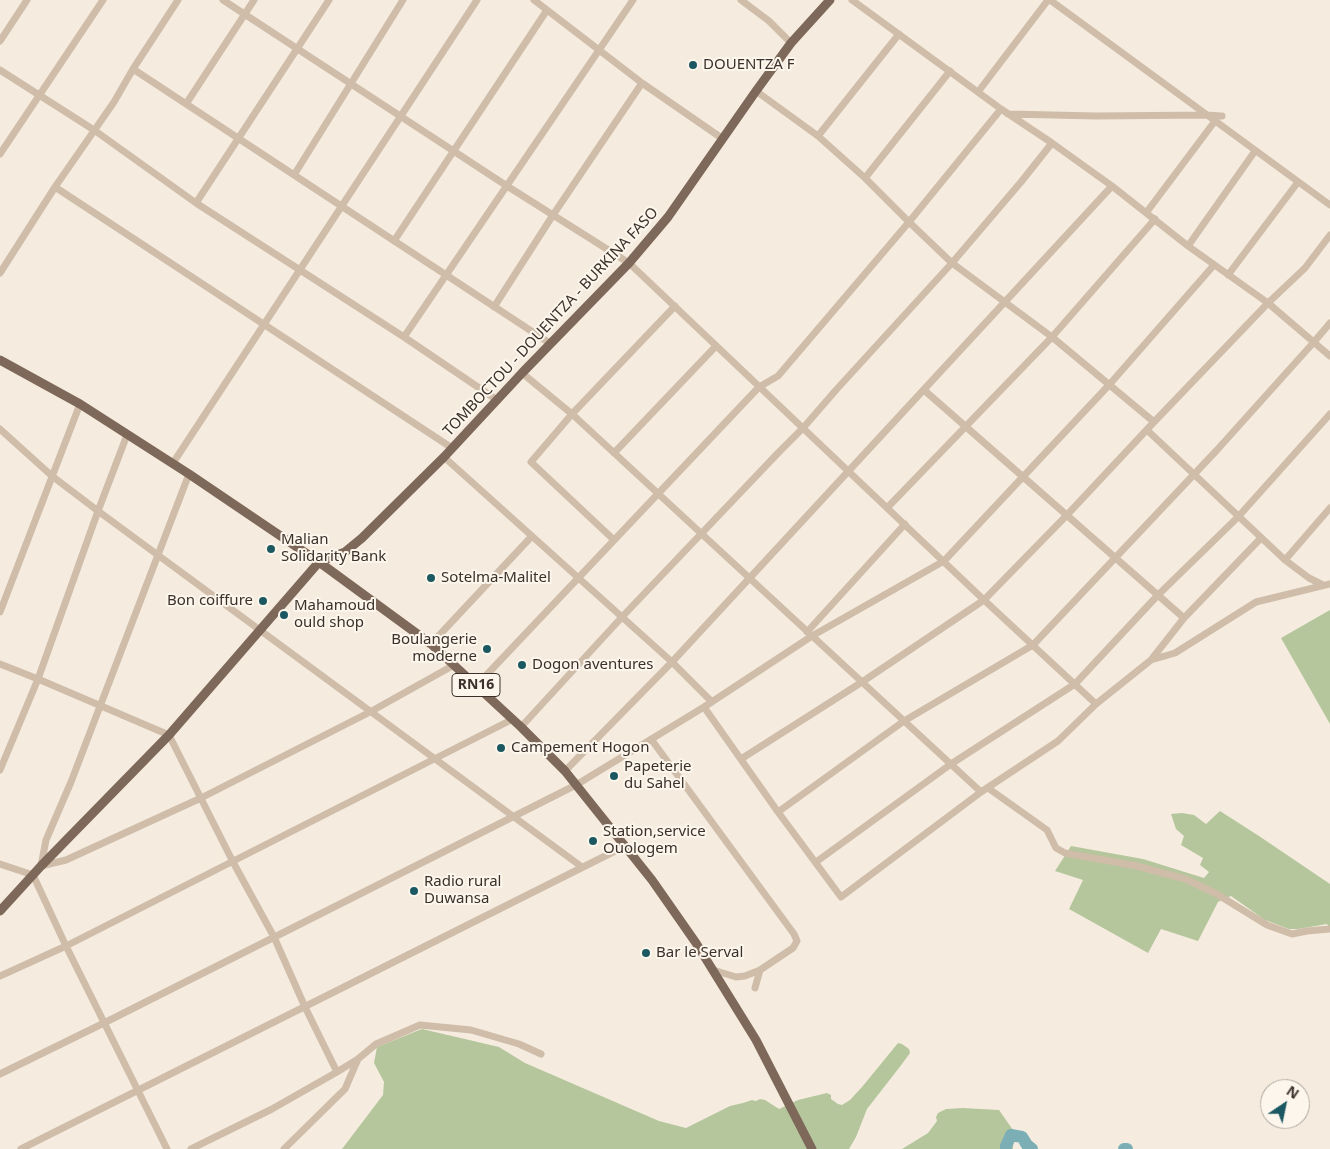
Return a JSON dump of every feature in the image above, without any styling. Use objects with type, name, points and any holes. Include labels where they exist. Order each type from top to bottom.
[{"type":"main road","name":"TOMBOCTOU - DOUENTZA - BURKINA FASO","points":[[319,562],[345,552],[362,538],[444,457],[522,373],[629,263],[668,217],[791,43],[830,0]]},
{"type":"main road","name":"RN16","points":[[0,360],[80,404],[189,474],[319,562],[431,644],[513,719],[565,771],[674,911],[714,970],[756,1040],[812,1149]]},
{"type":"main road","points":[[0,911],[32,875],[168,735],[319,562]]},
{"type":"street","points":[[0,41],[26,0]]},
{"type":"street","points":[[0,154],[103,0]]},
{"type":"street","points":[[0,273],[55,187],[114,102],[133,68],[178,0]]},
{"type":"street","points":[[223,0],[507,186],[629,263],[1096,704]]},
{"type":"street","points":[[186,104],[254,0]]},
{"type":"street","points":[[196,203],[329,0]]},
{"type":"street","points":[[294,175],[404,0]]},
{"type":"street","points":[[172,464],[477,0]]},
{"type":"street","points":[[534,0],[642,83],[723,139]]},
{"type":"street","points":[[404,337],[633,0]]},
{"type":"street","points":[[741,0],[769,21],[791,43]]},
{"type":"street","points":[[852,0],[1001,109],[1112,186],[1188,246],[1268,303],[1330,356]]},
{"type":"street","points":[[978,92],[1049,0],[1330,205]]},
{"type":"street","points":[[394,241],[547,10]]},
{"type":"street","points":[[818,136],[899,34]]},
{"type":"street","points":[[133,68],[551,344]]},
{"type":"street","points":[[0,70],[94,130],[196,203],[404,337],[497,400]]},
{"type":"street","points":[[865,178],[950,71]]},
{"type":"street","points":[[494,307],[642,83]]},
{"type":"street","points":[[756,91],[818,136],[865,178],[952,263],[1052,337],[1154,422]]},
{"type":"street","points":[[477,686],[759,387],[778,376],[909,222],[1001,109]]},
{"type":"street","points":[[1008,114],[1222,116]]},
{"type":"street","points":[[1146,213],[1215,122]]},
{"type":"street","points":[[521,727],[622,617],[803,428],[952,263],[1052,143]]},
{"type":"street","points":[[1188,246],[1255,150]]},
{"type":"street","points":[[1228,275],[1298,182]]},
{"type":"street","points":[[565,771],[672,662],[1112,186]]},
{"type":"street","points":[[55,187],[452,448]]},
{"type":"street","points":[[887,508],[1052,337],[1155,219]]},
{"type":"street","points":[[741,759],[862,682],[984,600],[1067,516],[1268,303],[1305,268],[1330,235]]},
{"type":"street","points":[[0,1074],[576,785],[712,702],[810,634],[944,561],[1109,385],[1214,265]]},
{"type":"street","points":[[614,540],[530,462],[572,414],[675,306]]},
{"type":"street","points":[[778,812],[904,721],[1033,645],[1193,475],[1330,323]]},
{"type":"street","points":[[614,454],[716,346]]},
{"type":"street","points":[[522,373],[572,414],[951,764],[984,790],[1047,830],[1056,848],[1065,853],[1137,866],[1185,879],[1215,893],[1267,925],[1292,934],[1330,929]]},
{"type":"street","points":[[924,390],[1184,618]]},
{"type":"street","points":[[0,612],[80,404]]},
{"type":"street","points":[[816,862],[951,764],[1075,684],[1158,595],[1238,516],[1330,414]]},
{"type":"street","points":[[0,429],[52,476],[98,511],[582,867]]},
{"type":"street","points":[[1147,430],[1285,560],[1309,578],[1327,584]]},
{"type":"street","points":[[0,770],[38,679],[127,435]]},
{"type":"street","points":[[444,457],[672,662],[712,702]]},
{"type":"street","points":[[189,474],[101,706],[46,840],[41,866],[66,860],[201,798],[370,712],[454,665]]},
{"type":"street","points":[[1285,560],[1330,508]]},
{"type":"street","points":[[810,634],[904,524]]},
{"type":"street","points":[[431,644],[532,536]]},
{"type":"street","points":[[704,707],[841,897],[984,790],[1058,741],[1096,704],[1151,660],[1184,618],[1261,538]]},
{"type":"street","points":[[1151,660],[1175,652],[1256,602],[1327,584]]},
{"type":"street","points":[[0,664],[168,735],[274,937],[337,1072]]},
{"type":"street","points":[[0,976],[66,946],[513,719]]},
{"type":"street","points":[[652,739],[794,934],[797,941],[793,948],[760,970],[745,976],[736,977],[714,970]]},
{"type":"street","points":[[21,1149],[625,846]]},
{"type":"street","points":[[0,864],[32,875],[167,1149]]},
{"type":"street","points":[[755,988],[760,970]]},
{"type":"street","points":[[191,1149],[272,1109],[358,1059],[376,1044],[420,1025],[471,1030],[519,1044],[542,1054]]},
{"type":"street","points":[[284,1149],[345,1089],[358,1059]]},
{"type":"green space","points":[[1330,610],[1330,724],[1281,638]]},
{"type":"green space","points":[[1220,811],[1330,884],[1330,928],[1327,924],[1289,929],[1265,920],[1231,896],[1218,902],[1198,941],[1161,929],[1148,953],[1069,909],[1083,880],[1055,871],[1071,846],[1143,859],[1204,878],[1209,872],[1200,865],[1203,858],[1181,845],[1184,836],[1176,829],[1171,814],[1194,815],[1206,824]]},
{"type":"green space","points":[[422,1029],[499,1047],[525,1063],[659,1121],[686,1128],[730,1106],[752,1100],[765,1100],[779,1109],[798,1100],[827,1093],[831,1095],[831,1099],[842,1105],[850,1100],[862,1087],[898,1043],[909,1049],[910,1053],[867,1109],[849,1149],[342,1149],[383,1095],[384,1082],[374,1063],[377,1047]]},
{"type":"green space","points":[[946,1109],[999,1110],[1013,1130],[1013,1149],[902,1149],[928,1133],[937,1121],[938,1113]]},
{"type":"waterway","points":[[1006,1149],[1011,1135],[1022,1137],[1032,1149]]},
{"type":"place","name":"DOUENTZA F","points":[[693,65]]},
{"type":"place","name":"Malian Solidarity Bank","points":[[271,549]]},
{"type":"place","name":"Sotelma-Malitel","points":[[431,578]]},
{"type":"place","name":"Bon coiffure","points":[[263,601]]},
{"type":"place","name":"Mahamoud ould shop","points":[[284,615]]},
{"type":"place","name":"Boulangerie moderne","points":[[487,649]]},
{"type":"place","name":"Dogon aventures","points":[[522,665]]},
{"type":"place","name":"Campement Hogon","points":[[501,748]]},
{"type":"place","name":"Papeterie du Sahel","points":[[614,776]]},
{"type":"place","name":"Station,service Ouologem","points":[[593,841]]},
{"type":"place","name":"Radio rural Duwansa","points":[[414,891]]},
{"type":"place","name":"Bar le Serval","points":[[646,953]]}]
